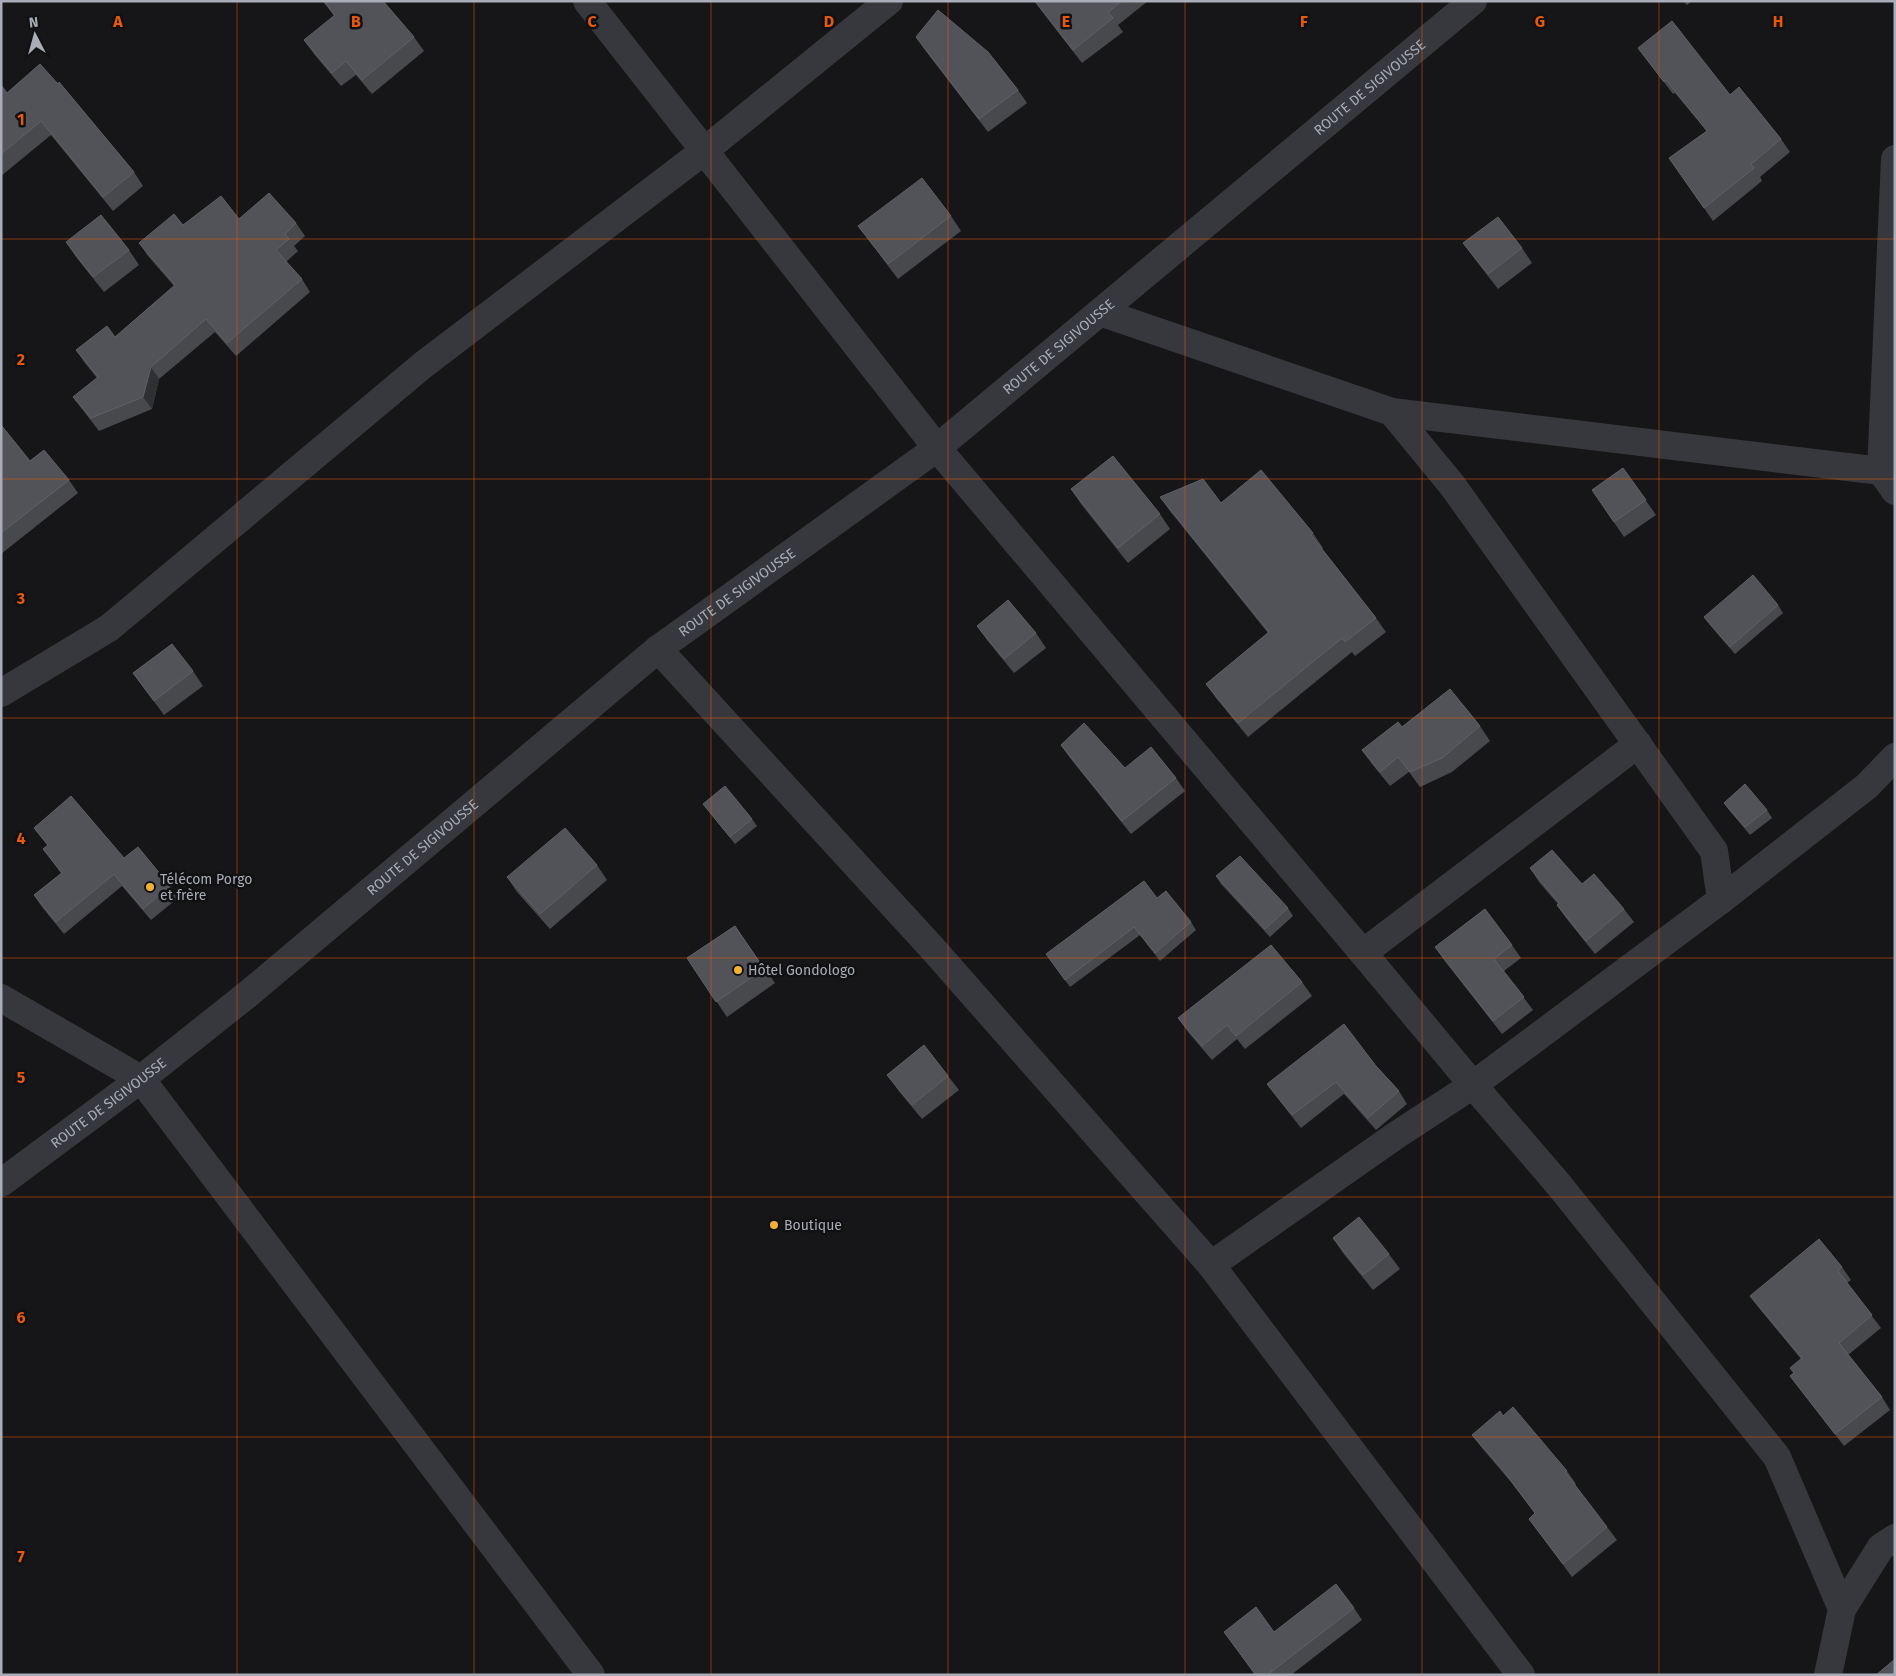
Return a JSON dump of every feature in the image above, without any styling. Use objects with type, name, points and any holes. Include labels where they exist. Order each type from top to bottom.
[{"type":"street","points":[[587,1],[937,448],[1559,1185],[1776,1457],[1842,1609]]},
{"type":"street","points":[[1,693],[109,628],[423,365],[704,151],[888,1]]},
{"type":"street","name":"ROUTE DE SIGIVOUSSE","points":[[1,1183],[141,1079],[248,994],[658,649],[937,448],[1473,1]]},
{"type":"street","points":[[1100,312],[1392,412],[1888,481],[1895,158]]},
{"type":"street","points":[[1392,412],[1452,485],[1714,850],[1722,900]]},
{"type":"street","points":[[658,649],[933,949],[1211,1265],[1521,1675]]},
{"type":"street","points":[[1363,953],[1638,744]]},
{"type":"street","points":[[1211,1265],[1398,1134],[1473,1085],[1722,900],[1867,786],[1895,756]]},
{"type":"street","points":[[1,998],[141,1079],[591,1675]]},
{"type":"street","points":[[1828,1675],[1842,1609],[1881,1547],[1895,1538]]},
{"type":"building","points":[[323,1],[383,1],[414,37],[362,80],[346,61],[332,73],[304,40],[335,15]]},
{"type":"building","points":[[1035,1],[1122,1],[1108,12],[1113,18],[1073,50]]},
{"type":"building","points":[[938,10],[988,52],[1018,90],[979,119],[916,37]]},
{"type":"building","points":[[1672,21],[1730,95],[1739,87],[1781,139],[1751,164],[1754,168],[1704,208],[1669,158],[1707,131],[1666,80],[1664,82],[1638,48]]},
{"type":"building","points":[[40,64],[58,84],[59,82],[134,172],[103,197],[41,121],[1,154],[1,85],[7,93]]},
{"type":"building","points":[[922,178],[951,216],[888,264],[858,226]]},
{"type":"building","points":[[269,193],[296,223],[285,234],[289,239],[276,250],[302,279],[227,343],[206,319],[151,367],[143,397],[91,418],[73,397],[98,377],[76,350],[107,326],[115,337],[175,285],[139,243],[174,214],[183,225],[221,196],[239,219]]},
{"type":"building","points":[[101,215],[129,250],[93,277],[66,242]]},
{"type":"building","points":[[1498,217],[1522,248],[1488,274],[1463,243]]},
{"type":"building","points":[[1,425],[30,461],[44,450],[69,480],[1,533]]},
{"type":"building","points":[[1113,456],[1160,514],[1118,548],[1071,489]]},
{"type":"building","points":[[1623,468],[1646,500],[1614,522],[1592,490]]},
{"type":"building","points":[[1261,470],[1313,533],[1311,535],[1376,618],[1345,642],[1342,638],[1238,723],[1206,684],[1269,632],[1160,497],[1203,479],[1221,503]]},
{"type":"building","points":[[1753,575],[1778,605],[1730,647],[1704,617]]},
{"type":"building","points":[[1008,600],[1036,633],[1004,659],[977,626]]},
{"type":"building","points":[[172,644],[193,671],[154,701],[133,673]]},
{"type":"building","points":[[1450,689],[1480,726],[1442,758],[1410,772],[1398,757],[1380,772],[1362,750],[1398,722],[1402,727]]},
{"type":"building","points":[[1084,723],[1125,768],[1151,747],[1176,778],[1122,821],[1061,745]]},
{"type":"building","points":[[1745,784],[1767,810],[1745,827],[1724,803]]},
{"type":"building","points":[[725,786],[752,819],[730,837],[703,804]]},
{"type":"building","points":[[71,796],[124,858],[138,847],[170,886],[143,909],[114,874],[56,922],[34,895],[62,873],[43,849],[48,845],[34,828]]},
{"type":"building","points":[[565,828],[597,865],[540,914],[507,877]]},
{"type":"building","points":[[1552,850],[1582,884],[1594,874],[1624,909],[1586,941],[1557,905],[1559,903],[1530,868]]},
{"type":"building","points":[[1240,856],[1288,908],[1265,929],[1216,876]]},
{"type":"building","points":[[1144,881],[1157,898],[1166,891],[1191,922],[1155,953],[1134,927],[1065,980],[1046,954]]},
{"type":"building","points":[[1485,909],[1512,945],[1494,959],[1524,997],[1493,1021],[1435,947]]},
{"type":"building","points":[[735,926],[764,969],[716,1002],[687,958]]},
{"type":"building","points":[[1271,945],[1302,982],[1236,1036],[1227,1025],[1202,1046],[1178,1018]]},
{"type":"building","points":[[1344,1024],[1376,1066],[1399,1091],[1368,1118],[1336,1082],[1292,1115],[1267,1084]]},
{"type":"building","points":[[924,1045],[948,1076],[912,1105],[887,1075]]},
{"type":"building","points":[[1359,1217],[1389,1254],[1363,1275],[1333,1238]]},
{"type":"building","points":[[1819,1239],[1842,1267],[1838,1271],[1872,1315],[1839,1343],[1882,1397],[1835,1434],[1790,1376],[1794,1373],[1790,1368],[1802,1358],[1750,1296]]},
{"type":"building","points":[[1513,1407],[1567,1471],[1565,1472],[1607,1527],[1563,1564],[1529,1519],[1535,1513],[1502,1469],[1472,1435],[1500,1411],[1503,1416]]},
{"type":"building","points":[[1336,1584],[1354,1608],[1267,1675],[1256,1675],[1224,1632],[1256,1607],[1274,1632]]},
{"type":"building","points":[[1895,1659],[1895,1675],[1876,1675]]},
{"type":"place","name":"Télécom Porgo et frère","points":[[150,887]]},
{"type":"place","name":"Hôtel Gondologo","points":[[738,970]]},
{"type":"place","name":"Boutique","points":[[774,1225]]}]
